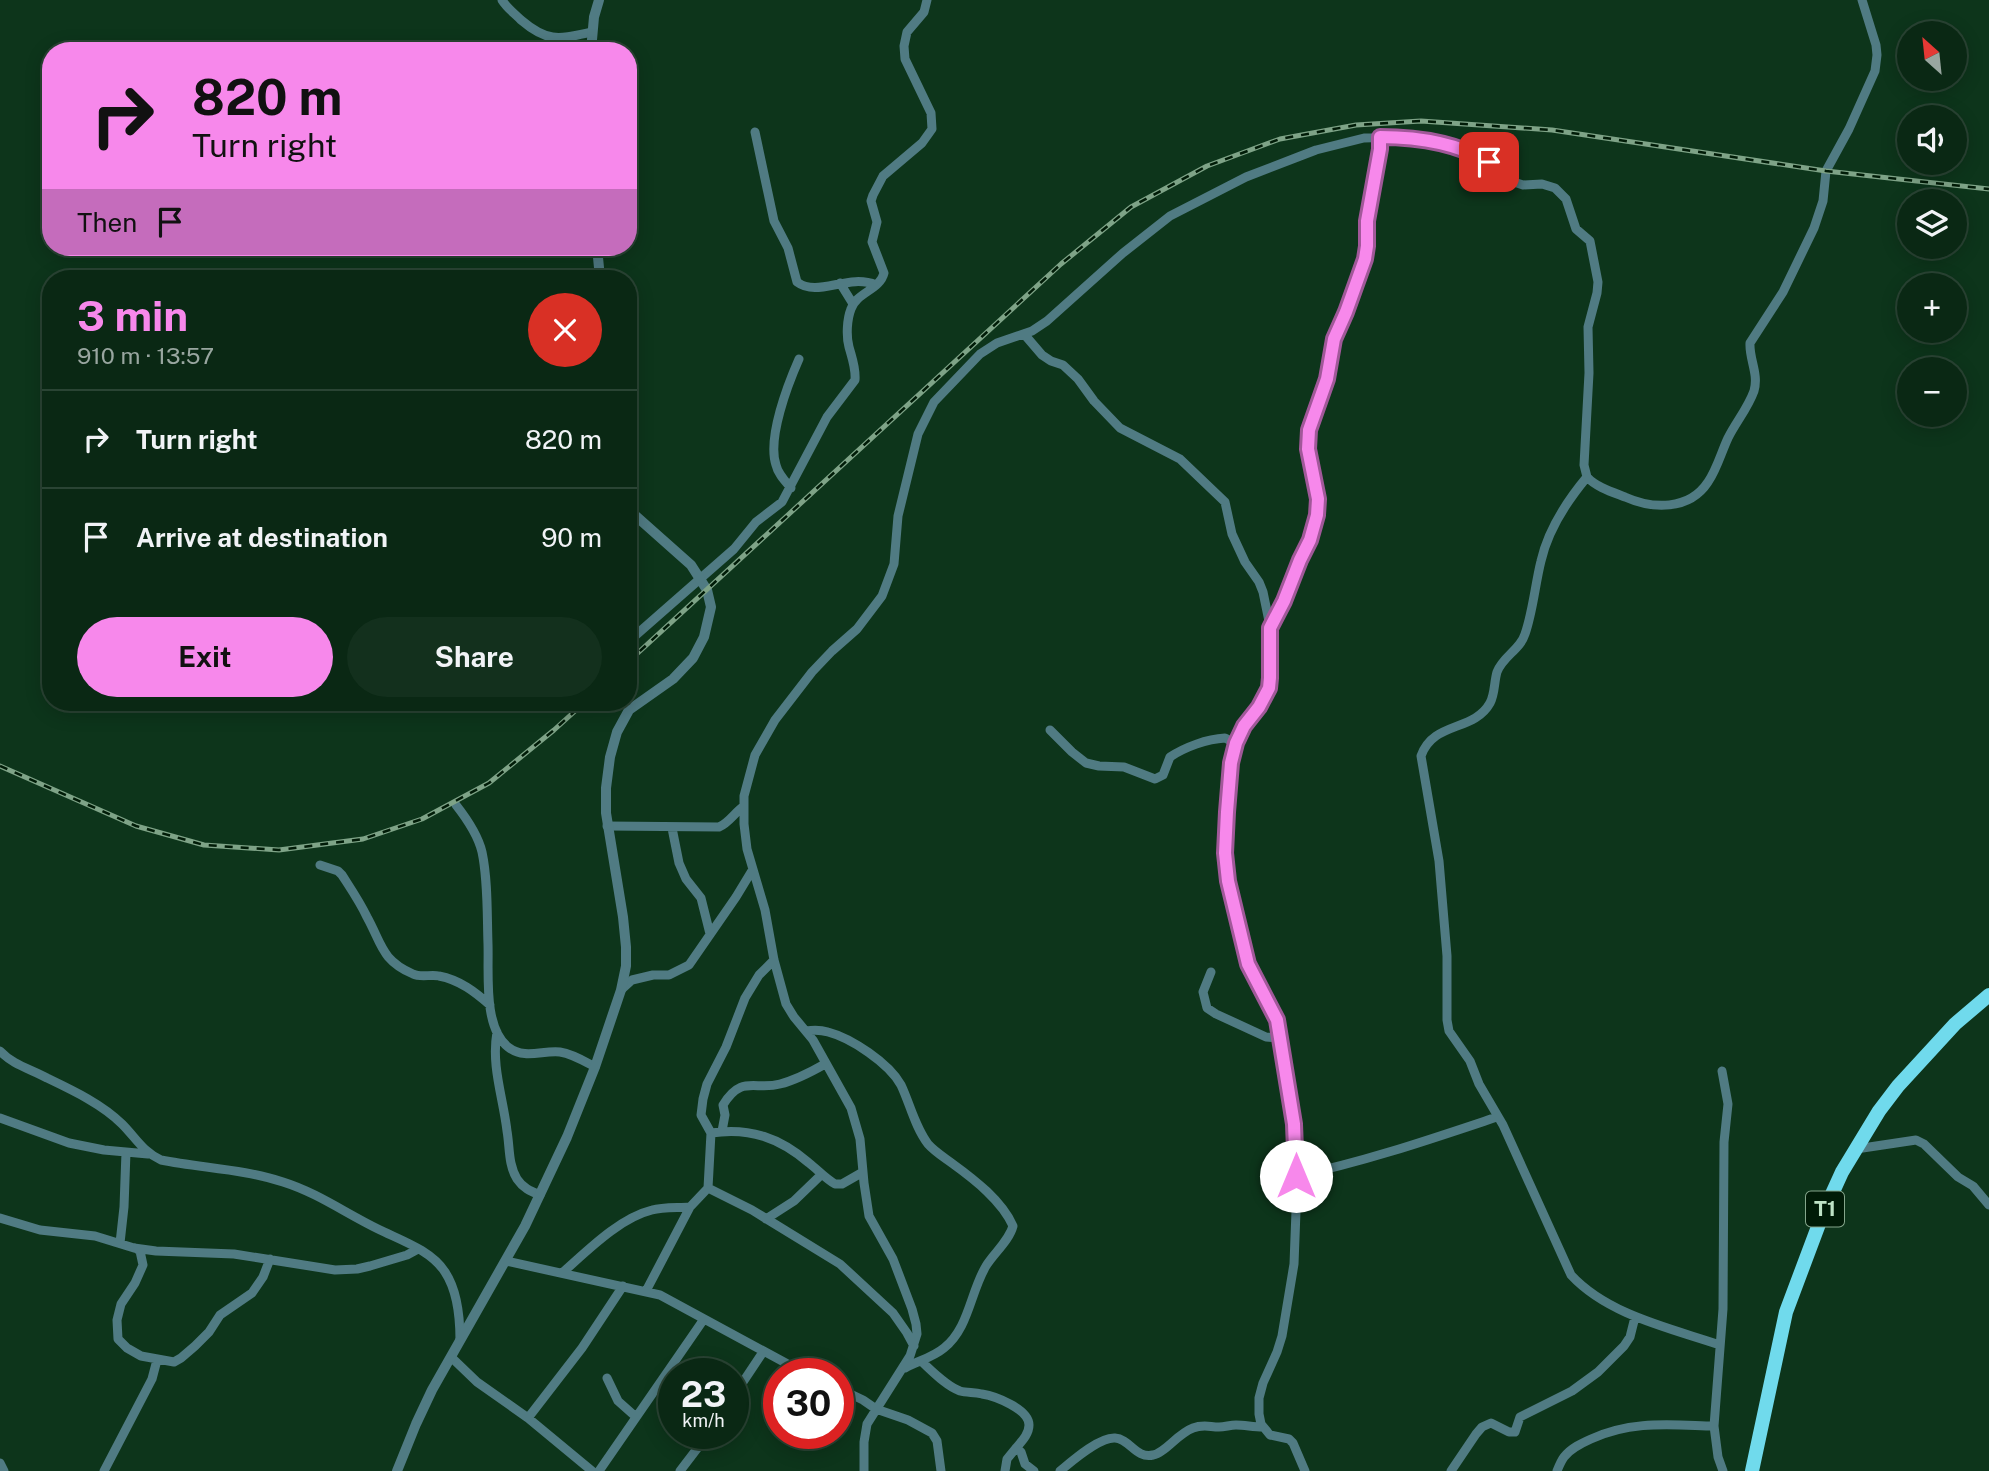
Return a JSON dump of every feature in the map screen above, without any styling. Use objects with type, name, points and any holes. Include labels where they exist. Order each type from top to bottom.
[{"type":"highway","name":"T1","points":[[1752,1471],[1786,1312],[1822,1216],[1842,1172],[1898,1086],[1955,1024],[1989,995]]},
{"type":"street","points":[[502,0],[535,32],[546,37],[561,38],[592,32]]},
{"type":"street","points":[[591,42],[600,0]]},
{"type":"street","points":[[637,634],[734,549],[756,522],[778,506],[791,488],[827,417],[855,380],[856,372],[848,335],[849,314],[853,304],[881,282],[884,273],[872,242],[877,222],[873,195],[883,176],[922,143],[932,129],[930,113],[904,55],[907,32],[924,12],[927,0]]},
{"type":"street","points":[[864,1471],[865,1432],[876,1409],[903,1369],[917,1334],[912,1309],[889,1250],[869,1216],[856,1122],[847,1100],[806,1031],[786,1004],[774,960],[765,910],[747,849],[744,806],[755,755],[775,720],[812,673],[866,619],[887,586],[894,564],[898,516],[915,443],[929,409],[980,354],[997,343],[1032,331],[1047,321],[1123,253],[1170,216],[1225,186],[1270,166],[1334,145],[1380,137],[1421,140],[1465,151],[1489,162],[1517,183],[1549,185],[1566,199],[1576,229],[1590,241],[1598,282],[1588,327],[1584,465],[1587,477],[1592,482],[1631,500],[1667,506],[1685,500],[1702,490],[1712,475],[1754,391],[1755,374],[1749,350],[1750,343],[1777,303],[1814,228],[1823,201],[1826,171],[1849,129],[1875,71],[1876,45],[1863,0]]},
{"type":"street","points":[[755,132],[774,221],[788,248],[797,282],[808,288],[863,281],[876,285]]},
{"type":"street","points":[[1270,628],[1310,540],[1317,515],[1318,499],[1308,449],[1309,430],[1327,379],[1334,339],[1365,259],[1367,221],[1380,137]]},
{"type":"street","points":[[840,283],[853,304]]},
{"type":"street","points":[[1024,334],[1045,358],[1063,365],[1078,379],[1114,423],[1180,459],[1225,502],[1232,534],[1263,592],[1270,628],[1269,688],[1234,747],[1225,836],[1225,866],[1248,964],[1274,1012],[1294,1124],[1295,1250],[1291,1287],[1278,1352],[1261,1390],[1259,1414],[1263,1427],[1270,1435],[1289,1439],[1293,1443],[1305,1471]]},
{"type":"street","points":[[791,488],[780,475],[773,451],[783,404],[799,359]]},
{"type":"street","points":[[1587,477],[1575,491],[1551,532],[1541,559],[1526,633],[1516,649],[1501,664],[1492,701],[1480,716],[1447,729],[1432,739],[1421,756],[1440,861],[1447,956],[1447,1020],[1451,1035],[1470,1061],[1479,1084],[1503,1125],[1571,1275],[1582,1286],[1634,1317],[1720,1345]]},
{"type":"street","points":[[637,518],[684,558],[707,590],[711,607],[704,637],[693,658],[673,679],[637,704]]},
{"type":"street","points":[[397,1471],[420,1416],[540,1195],[595,1067],[621,990],[626,966],[626,947],[607,826],[606,788],[614,741],[628,711]]},
{"type":"street","points":[[1050,730],[1086,763],[1124,767],[1155,779],[1163,775],[1170,757],[1189,748],[1225,738],[1231,741],[1234,747]]},
{"type":"street","points":[[456,805],[469,823],[482,851],[488,988],[497,1032],[506,1045],[523,1053],[530,1055],[561,1052],[595,1067]]},
{"type":"street","points":[[607,826],[719,827],[744,806]]},
{"type":"street","points":[[672,828],[679,863],[686,879],[701,898],[710,934]]},
{"type":"street","points":[[320,865],[342,875],[389,959],[416,976],[436,975],[457,982],[490,1005]]},
{"type":"street","points":[[621,990],[632,980],[676,973],[689,965],[753,869]]},
{"type":"street","points":[[646,1291],[690,1207],[708,1188],[711,1133],[700,1111],[707,1084],[726,1047],[745,998],[759,975],[774,960]]},
{"type":"street","points":[[1211,972],[1204,989],[1206,1008],[1266,1037],[1280,1038]]},
{"type":"street","points":[[806,1031],[830,1032],[854,1044],[894,1076],[929,1145],[982,1188],[1002,1209],[1013,1226],[1010,1235],[980,1278],[955,1336],[942,1350],[903,1369]]},
{"type":"street","points":[[497,1032],[495,1068],[507,1129],[511,1167],[523,1186],[540,1195]]},
{"type":"street","points":[[0,1051],[16,1064],[47,1077],[121,1122],[148,1154]]},
{"type":"street","points":[[722,1131],[725,1115],[723,1105],[736,1090],[747,1085],[783,1084],[825,1064]]},
{"type":"street","points":[[1722,1071],[1728,1104],[1724,1142],[1723,1309],[1714,1426],[1718,1457],[1723,1471]]},
{"type":"street","points":[[1296,1176],[1331,1169],[1497,1117]]},
{"type":"street","points":[[0,1118],[69,1143],[148,1154],[162,1160],[248,1174],[295,1186],[333,1203],[418,1249],[432,1258],[446,1273],[457,1311],[460,1340]]},
{"type":"street","points":[[711,1133],[722,1131],[773,1138],[801,1156],[835,1184],[842,1184],[863,1172]]},
{"type":"street","points":[[1856,1149],[1916,1140],[1924,1144],[1958,1177],[1973,1186],[1989,1205]]},
{"type":"street","points":[[120,1243],[126,1152]]},
{"type":"street","points":[[765,1219],[794,1201],[822,1174]]},
{"type":"street","points":[[708,1188],[848,1270],[893,1313],[914,1346]]},
{"type":"street","points":[[562,1273],[604,1237],[630,1220],[652,1210],[690,1207]]},
{"type":"street","points":[[0,1218],[40,1230],[95,1236],[140,1251],[143,1265],[121,1304],[117,1320],[118,1339],[141,1356],[158,1360],[174,1362],[195,1346],[209,1332],[220,1315],[252,1293],[263,1277],[270,1259]]},
{"type":"street","points":[[134,1248],[225,1253],[346,1270],[370,1266],[418,1249]]},
{"type":"street","points":[[506,1261],[660,1296],[775,1358]]},
{"type":"street","points":[[528,1418],[587,1342],[623,1286]]},
{"type":"street","points":[[1451,1471],[1482,1427],[1491,1423],[1509,1432],[1515,1432],[1520,1417],[1572,1391],[1598,1372],[1630,1338],[1634,1317]]},
{"type":"street","points":[[599,1471],[704,1319]]},
{"type":"street","points":[[749,1373],[763,1352]]},
{"type":"street","points":[[451,1357],[477,1382],[528,1418],[592,1471]]},
{"type":"street","points":[[104,1471],[152,1379],[158,1360]]},
{"type":"street","points":[[921,1361],[958,1390],[986,1395],[1012,1405],[1029,1421],[1029,1429],[1007,1459],[1005,1471]]},
{"type":"street","points":[[607,1378],[618,1401],[636,1417]]},
{"type":"street","points":[[854,1396],[876,1409],[908,1420],[932,1433],[937,1441],[942,1471]]},
{"type":"street","points":[[1557,1471],[1566,1454],[1573,1448],[1622,1427],[1659,1424],[1714,1426]]},
{"type":"street","points":[[1060,1471],[1085,1451],[1111,1438],[1121,1440],[1139,1453],[1152,1455],[1161,1452],[1183,1432],[1195,1427],[1263,1427]]},
{"type":"street","points":[[1016,1448],[1034,1471]]},
{"type":"street","points":[[680,1471],[697,1449]]},
{"type":"street","points":[[0,1464],[4,1471]]},
{"type":"railway","points":[[637,654],[1061,264],[1131,207],[1207,166],[1280,139],[1356,125],[1421,121],[1552,130],[1826,171],[1989,189]]},
{"type":"railway","points":[[0,766],[136,826],[204,845],[279,850],[363,839],[422,819],[489,783],[575,711]]},
{"type":"route","points":[[1296,1176],[1292,1107],[1277,1020],[1248,964],[1225,866],[1225,836],[1233,753],[1244,726],[1269,688],[1270,628],[1310,540],[1317,515],[1317,486],[1308,449],[1309,430],[1327,379],[1334,339],[1365,259],[1367,221],[1380,137],[1438,143],[1479,156],[1489,162]]}]
